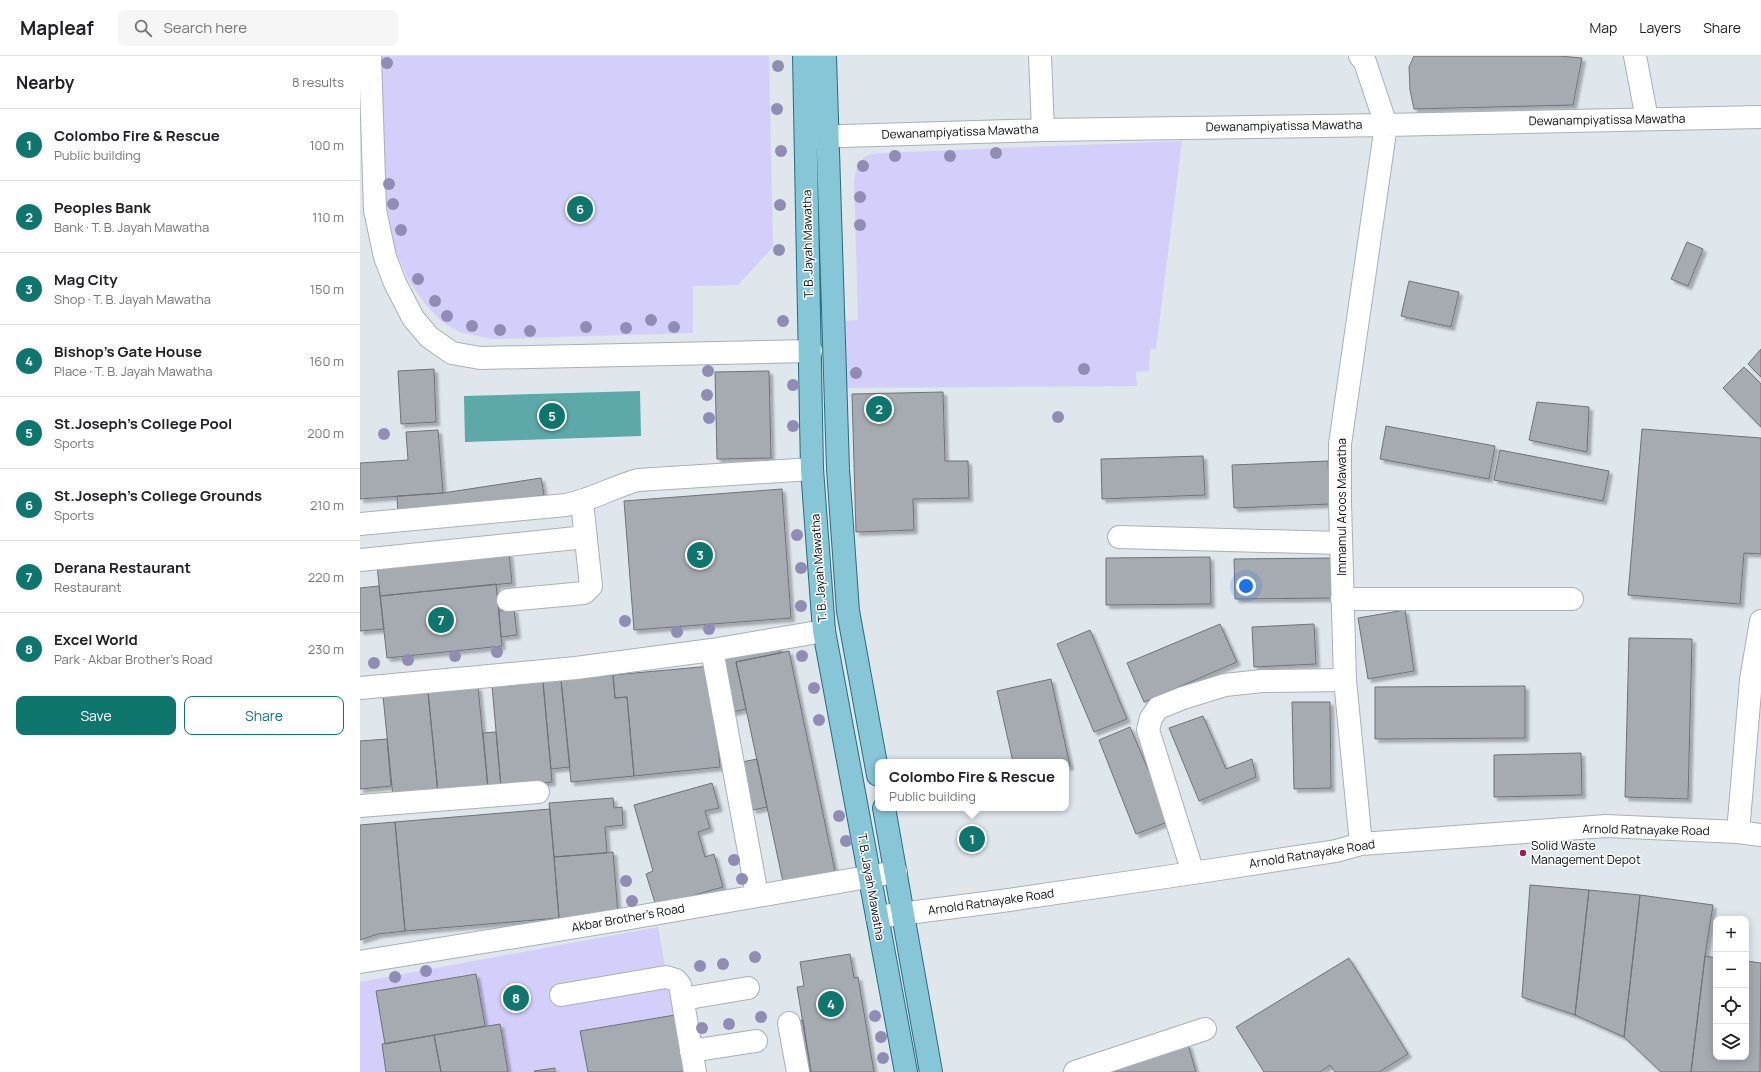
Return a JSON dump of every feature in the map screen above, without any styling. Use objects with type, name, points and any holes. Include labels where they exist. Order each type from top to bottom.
[{"type":"main road","name":"T. B. Jayah Mawatha","points":[[804,56],[811,351],[812,469],[824,631],[906,1072]]},
{"type":"main road","name":"T. B. Jayah Mawatha","points":[[824,56],[828,136],[838,469],[848,611],[875,759]]},
{"type":"main road","points":[[885,811],[931,1072]]},
{"type":"street","points":[[1040,56],[1042,130]]},
{"type":"street","points":[[1360,56],[1365,62],[1386,125]]},
{"type":"street","points":[[1635,56],[1646,119]]},
{"type":"street","points":[[366,57],[375,210],[369,228],[385,257],[395,283],[413,318],[429,337],[452,353],[480,358],[811,351]]},
{"type":"street","name":"Dewanampiyatissa Mawatha","points":[[806,137],[1042,130],[1386,125],[1761,116]]},
{"type":"street","name":"Immamul Aroos Mawatha","points":[[1361,844],[1345,680],[1340,543],[1340,444],[1386,125]]},
{"type":"street","points":[[360,524],[566,505],[582,502],[638,480],[812,469]]},
{"type":"street","points":[[508,600],[584,593],[588,590],[591,586],[582,502]]},
{"type":"street","points":[[1119,537],[1340,543]]},
{"type":"street","points":[[360,560],[586,538]]},
{"type":"street","points":[[1342,599],[1572,599]]},
{"type":"street","points":[[1752,833],[1751,680],[1761,621]]},
{"type":"street","points":[[360,688],[576,668],[712,650],[824,631]]},
{"type":"street","points":[[712,650],[757,895]]},
{"type":"street","points":[[1193,873],[1148,730],[1151,718],[1158,708],[1183,698],[1225,685],[1262,681],[1345,680]]},
{"type":"street","points":[[360,806],[538,792]]},
{"type":"street","name":"Arnold Ratnayake Road","points":[[877,917],[1193,873],[1336,851],[1361,844],[1606,826],[1752,833]]},
{"type":"street","name":"Akbar Brother's Road","points":[[360,962],[896,872]]},
{"type":"street","points":[[561,995],[666,977],[676,980],[680,985],[683,999],[695,1072]]},
{"type":"street","points":[[683,999],[748,988]]},
{"type":"street","points":[[790,1023],[798,1072]]},
{"type":"street","points":[[1075,1072],[1205,1029]]},
{"type":"street","points":[[691,1051],[756,1041]]},
{"type":"shaded area","points":[[380,56],[769,56],[773,247],[738,285],[693,286],[693,333],[492,339],[459,332],[441,321],[425,304],[409,281],[393,245],[383,173]]},
{"type":"shaded area","points":[[1182,141],[1156,349],[1150,349],[1149,371],[1136,372],[1137,386],[847,388],[844,321],[858,320],[854,180],[859,163],[865,157],[881,153]]},
{"type":"shaded area","points":[[658,927],[684,1072],[360,1072],[360,982]]},
{"type":"water","points":[[640,391],[641,436],[465,442],[464,396]]},
{"type":"building","points":[[1414,56],[1559,56],[1582,58],[1573,105],[1414,109],[1410,90],[1409,67]]},
{"type":"building","points":[[1687,242],[1703,249],[1688,286],[1671,279]]},
{"type":"building","points":[[1409,281],[1459,292],[1451,327],[1401,316]]},
{"type":"building","points":[[1761,349],[1761,377],[1748,364]]},
{"type":"building","points":[[1744,367],[1761,384],[1761,427],[1723,388]]},
{"type":"building","points":[[434,369],[436,422],[401,424],[398,371]]},
{"type":"building","points":[[769,371],[771,458],[717,459],[715,372]]},
{"type":"building","points":[[943,392],[945,461],[968,461],[969,498],[913,499],[914,530],[856,532],[852,394]]},
{"type":"building","points":[[1537,402],[1589,407],[1587,452],[1529,440]]},
{"type":"building","points":[[1386,426],[1495,446],[1489,479],[1380,459]]},
{"type":"building","points":[[1642,429],[1761,438],[1761,554],[1744,553],[1740,604],[1628,595]]},
{"type":"building","points":[[438,430],[443,493],[360,499],[360,463],[408,460],[406,432]]},
{"type":"building","points":[[1500,450],[1609,471],[1603,501],[1494,480]]},
{"type":"building","points":[[1203,456],[1205,495],[1102,499],[1101,459]]},
{"type":"building","points":[[1328,461],[1330,504],[1234,508],[1232,465]]},
{"type":"building","points":[[541,478],[544,495],[449,510],[398,514],[397,496],[443,493]]},
{"type":"building","points":[[782,489],[791,618],[634,630],[624,501]]},
{"type":"building","points":[[509,553],[512,583],[380,596],[377,564]]},
{"type":"building","points":[[1210,557],[1211,604],[1106,605],[1106,558]]},
{"type":"building","points":[[1334,558],[1335,598],[1235,599],[1234,559]]},
{"type":"building","points":[[496,584],[502,646],[387,658],[380,596]]},
{"type":"building","points":[[379,586],[384,629],[360,631],[360,588]]},
{"type":"building","points":[[514,609],[517,635],[501,637],[499,611]]},
{"type":"building","points":[[1405,610],[1414,671],[1368,679],[1358,618]]},
{"type":"building","points":[[1220,624],[1237,662],[1144,702],[1127,663]]},
{"type":"building","points":[[1314,624],[1316,664],[1254,667],[1252,627]]},
{"type":"building","points":[[1090,630],[1127,719],[1094,732],[1057,644]]},
{"type":"building","points":[[1629,638],[1692,639],[1688,799],[1625,797]]},
{"type":"building","points":[[779,645],[780,653],[736,662],[746,709],[728,713],[716,654]]},
{"type":"building","points":[[789,651],[835,871],[783,882],[736,662]]},
{"type":"building","points":[[711,666],[720,767],[634,776],[627,697],[615,698],[613,675]]},
{"type":"building","points":[[613,675],[615,698],[627,697],[634,776],[571,782],[561,680]]},
{"type":"building","points":[[1051,679],[1068,759],[1012,759],[997,691]]},
{"type":"building","points":[[561,680],[570,767],[551,769],[543,682]]},
{"type":"building","points":[[543,682],[552,782],[501,787],[492,686]]},
{"type":"building","points":[[1525,686],[1525,738],[1375,739],[1375,687]]},
{"type":"building","points":[[478,687],[488,788],[438,793],[428,692]]},
{"type":"building","points":[[428,692],[438,793],[393,797],[383,696]]},
{"type":"building","points":[[1292,702],[1330,702],[1331,788],[1294,789]]},
{"type":"building","points":[[1203,716],[1226,769],[1252,759],[1256,777],[1199,801],[1169,728]]},
{"type":"building","points":[[1130,727],[1170,821],[1136,834],[1099,740]]},
{"type":"building","points":[[496,732],[501,787],[488,788],[483,733]]},
{"type":"building","points":[[387,739],[391,786],[360,789],[360,741]]},
{"type":"building","points":[[1581,753],[1582,795],[1494,797],[1494,755]]},
{"type":"building","points":[[757,759],[767,807],[753,810],[742,762]]},
{"type":"building","points":[[712,783],[719,808],[705,811],[710,828],[698,832],[705,857],[714,854],[723,887],[656,906],[646,874],[653,871],[634,805]]},
{"type":"building","points":[[613,798],[614,808],[622,807],[623,825],[605,827],[607,853],[554,857],[549,803]]},
{"type":"building","points":[[550,809],[559,918],[405,931],[395,822]]},
{"type":"building","points":[[395,822],[405,931],[378,934],[360,940],[360,825]]},
{"type":"building","points":[[613,852],[618,914],[559,918],[554,857]]},
{"type":"building","points":[[1530,885],[1589,890],[1575,1015],[1522,997]]},
{"type":"building","points":[[1589,890],[1640,895],[1624,1037],[1575,1015]]},
{"type":"building","points":[[1640,895],[1713,905],[1705,956],[1691,1072],[1661,1072],[1624,1037]]},
{"type":"building","points":[[850,954],[854,978],[858,977],[874,1072],[811,1072],[797,987],[804,986],[800,962]]},
{"type":"building","points":[[1705,956],[1713,957],[1713,1060],[1749,1060],[1749,961],[1761,963],[1760,1072],[1691,1072]]},
{"type":"building","points":[[1349,958],[1408,1054],[1379,1072],[1335,1072],[1330,1065],[1320,1072],[1264,1072],[1236,1027]]},
{"type":"building","points":[[476,974],[485,1026],[385,1044],[376,991]]},
{"type":"building","points":[[675,1015],[684,1072],[588,1072],[580,1031]]},
{"type":"building","points":[[803,1020],[811,1072],[801,1072],[792,1022]]},
{"type":"building","points":[[500,1024],[508,1072],[441,1072],[434,1035]]},
{"type":"building","points":[[434,1035],[441,1072],[386,1072],[382,1044]]},
{"type":"building","points":[[1188,1044],[1196,1072],[1096,1072]]},
{"type":"building","points":[[555,1068],[555,1072],[534,1071]]},
{"type":"place","name":"St.Joseph's College Grounds","points":[[580,209]]},
{"type":"place","name":"Peoples Bank","points":[[879,409]]},
{"type":"place","name":"St.Joseph's College Pool","points":[[552,416]]},
{"type":"place","name":"Mag City","points":[[700,555]]},
{"type":"place","name":"Derana Restaurant","points":[[441,620]]},
{"type":"place","name":"Colombo Fire & Rescue","points":[[972,839]]},
{"type":"place","name":"Solid Waste Management Depot","points":[[1523,853]]},
{"type":"place","name":"Excel World","points":[[516,998]]},
{"type":"place","name":"Bishop's Gate House","points":[[831,1004]]}]
